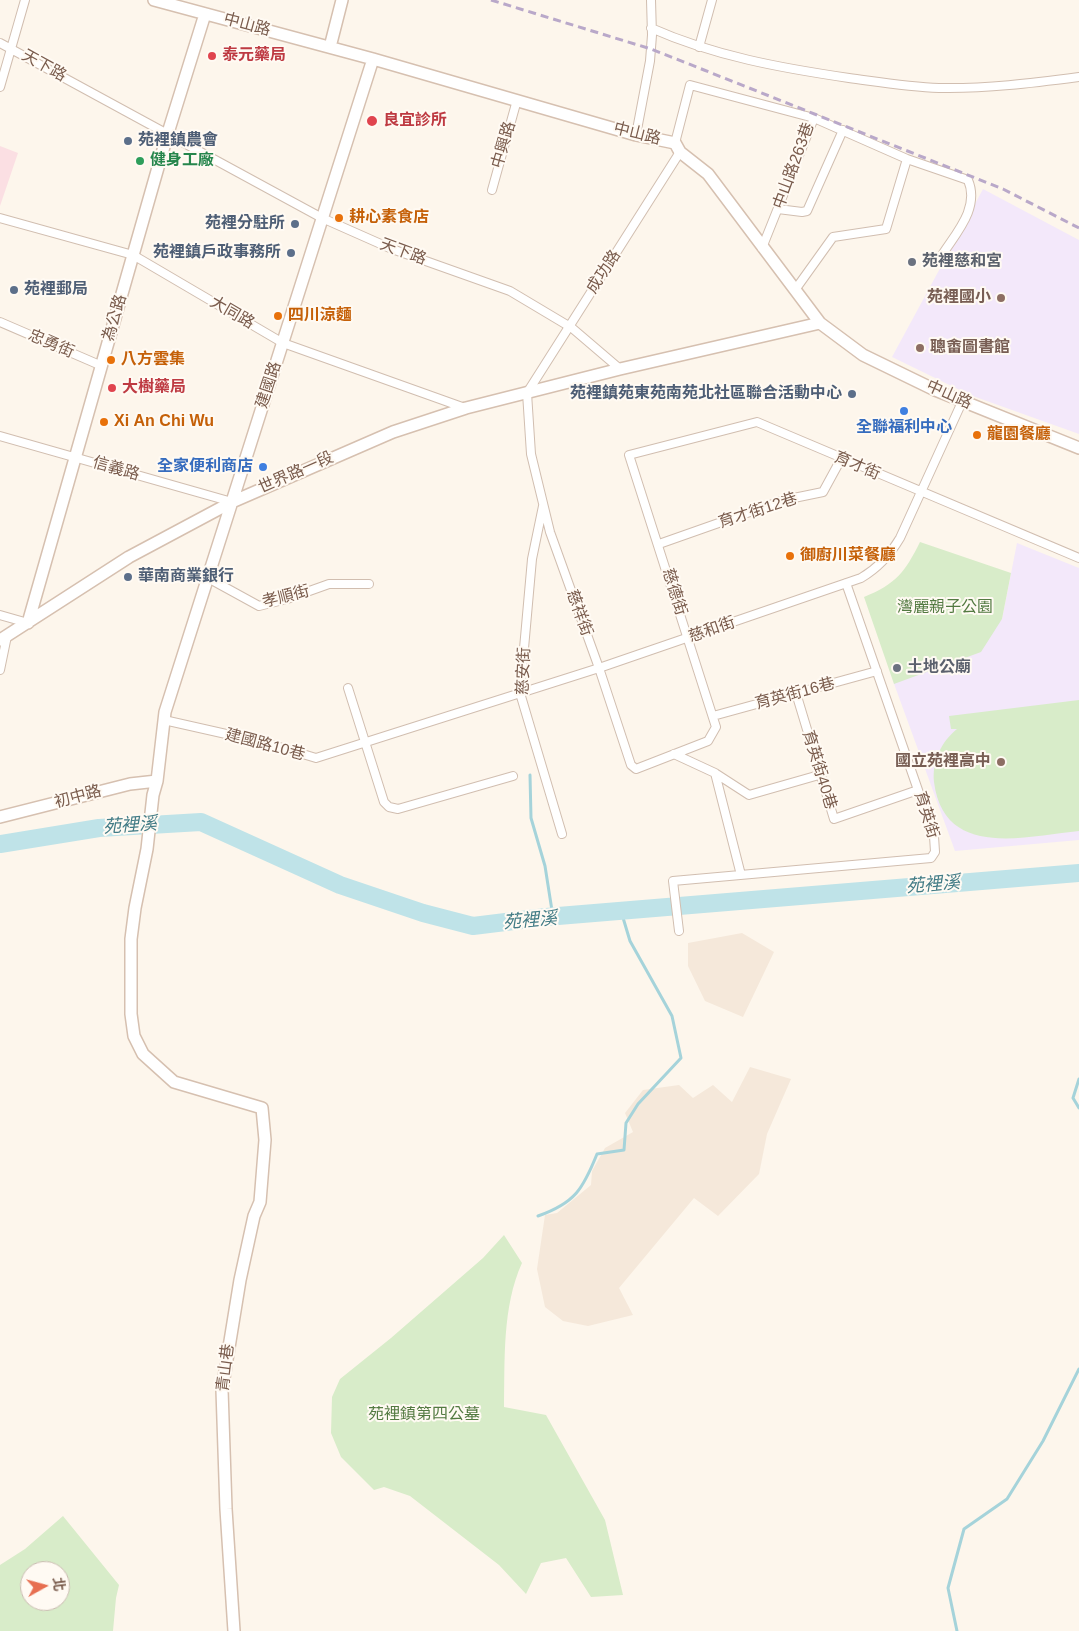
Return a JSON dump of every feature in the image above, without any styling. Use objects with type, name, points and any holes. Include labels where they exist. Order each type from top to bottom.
[{"type":"street","points":[[0,87],[25,0]]},
{"type":"street","name":"中山路","points":[[154,0],[373,59],[678,148],[708,174],[820,323],[863,355],[962,402],[1079,448]]},
{"type":"street","points":[[330,47],[342,0]]},
{"type":"street","points":[[636,135],[648,72],[652,28],[651,0]]},
{"type":"street","points":[[699,47],[712,0]]},
{"type":"street","name":"為公路","points":[[28,623],[167,136],[205,14]]},
{"type":"street","points":[[652,28],[699,47],[809,72],[939,88],[1043,82],[1079,77]]},
{"type":"street","name":"天下路","points":[[0,43],[167,136],[322,218],[392,249],[510,291],[569,326],[620,369]]},
{"type":"street","name":"建國路","points":[[262,1108],[174,1082],[143,1054],[134,1036],[131,1014],[131,939],[147,849],[164,716],[373,59]]},
{"type":"street","name":"中山路263巷","points":[[690,85],[814,118],[762,248]]},
{"type":"street","name":"成功路","points":[[527,393],[678,148],[690,85]]},
{"type":"street","name":"中興路","points":[[492,190],[516,100]]},
{"type":"street","points":[[814,118],[907,159],[968,180],[972,189],[968,214],[942,255]]},
{"type":"street","points":[[778,209],[807,211],[844,130]]},
{"type":"street","points":[[795,290],[833,237],[886,229],[907,159]]},
{"type":"street","name":"大同路","points":[[0,218],[133,255],[283,343],[466,408]]},
{"type":"street","name":"忠勇街","points":[[0,322],[102,366]]},
{"type":"street","points":[[620,369],[820,323]]},
{"type":"street","name":"世界路一段","points":[[3,638],[129,558],[232,502],[332,456],[393,432],[466,408],[620,369]]},
{"type":"street","name":"慈祥街","points":[[527,393],[532,454],[543,504],[623,744],[631,765],[636,769]]},
{"type":"street","name":"慈和街","points":[[366,741],[599,668],[846,583],[874,570],[890,554],[922,493],[962,402]]},
{"type":"street","name":"育才街","points":[[629,455],[756,422],[1079,558]]},
{"type":"street","name":"信義路","points":[[0,436],[232,502]]},
{"type":"street","name":"慈德街","points":[[629,455],[716,727],[708,741],[636,769]]},
{"type":"street","name":"育才街12巷","points":[[659,544],[784,500],[823,492],[841,459]]},
{"type":"street","name":"慈安街","points":[[543,504],[532,559],[520,692],[562,834]]},
{"type":"street","name":"孝順街","points":[[208,578],[259,606],[287,600],[330,584],[370,584]]},
{"type":"street","name":"育英街","points":[[678,931],[673,881],[931,858],[935,852],[934,836],[846,583]]},
{"type":"street","points":[[0,615],[28,623]]},
{"type":"street","points":[[0,670],[3,638]]},
{"type":"street","name":"育英街16巷","points":[[713,716],[877,671]]},
{"type":"street","points":[[348,688],[384,802],[389,807],[398,809],[513,776]]},
{"type":"street","name":"育英街40巷","points":[[796,693],[819,775],[834,819],[918,790]]},
{"type":"street","name":"建國路10巷","points":[[164,716],[316,758],[366,741]]},
{"type":"street","points":[[674,754],[715,773],[749,795],[819,775]]},
{"type":"street","points":[[715,773],[741,875]]},
{"type":"street","name":"初中路","points":[[0,817],[130,784],[157,781]]},
{"type":"street","name":"青山巷","points":[[234,1631],[233,1592],[226,1510],[222,1390],[240,1280],[254,1216],[260,1202],[265,1140],[262,1108]]},
{"type":"shaded area","points":[[0,146],[18,153],[0,206]]},
{"type":"shaded area","name":"苑裡國小","points":[[983,189],[1079,240],[1079,434],[970,395],[892,357]]},
{"type":"shaded area","name":"國立苑裡高中","points":[[1017,543],[1079,568],[1079,840],[955,851],[893,681],[1002,619]]},
{"type":"shaded area","points":[[742,933],[774,952],[743,1017],[705,1001],[688,966],[688,943]]},
{"type":"shaded area","points":[[750,1067],[791,1079],[767,1134],[759,1174],[718,1216],[694,1198],[619,1288],[633,1315],[588,1326],[563,1321],[545,1307],[537,1269],[545,1215],[557,1213],[591,1185],[592,1171],[605,1148],[633,1132],[625,1113],[643,1090],[679,1085],[693,1098],[713,1085],[732,1102]]},
{"type":"green space","name":"灣麗親子公園","points":[[920,542],[1011,573],[1002,619],[981,652],[894,684],[864,597],[892,582],[904,569]]},
{"type":"green space","points":[[1079,700],[1079,831],[1012,838],[990,838],[970,833],[953,823],[941,807],[934,782],[934,767],[939,752],[946,740],[957,729],[951,729],[949,716]]},
{"type":"green space","name":"苑裡鎮第四公墓","points":[[504,1235],[522,1263],[511,1297],[508,1316],[504,1407],[546,1415],[605,1520],[623,1595],[591,1597],[566,1558],[541,1563],[526,1594],[499,1565],[410,1496],[384,1487],[374,1490],[341,1457],[331,1433],[332,1397],[340,1379],[391,1338],[483,1258]]},
{"type":"green space","points":[[63,1516],[119,1585],[113,1631],[0,1631],[0,1565],[25,1549]]},
{"type":"waterway","points":[[530,775],[531,818],[545,866],[553,917]]},
{"type":"waterway","name":"苑裡溪","points":[[0,844],[99,828],[201,822],[340,885],[423,913],[473,926],[546,917],[1079,873]]},
{"type":"waterway","points":[[538,1216],[561,1206],[576,1193],[587,1177],[597,1154],[624,1150],[626,1123],[638,1104],[681,1058],[672,1016],[630,941],[621,911]]},
{"type":"waterway","points":[[1079,1079],[1073,1098],[1079,1108]]},
{"type":"waterway","points":[[957,1631],[948,1588],[964,1529],[1007,1499],[1043,1441],[1079,1369]]},
{"type":"railway","points":[[491,0],[651,49],[1003,189],[1079,228]]},
{"type":"place","name":"泰元藥局","points":[[212,56]]},
{"type":"place","name":"良宜診所","points":[[372,121]]},
{"type":"place","name":"苑裡鎮農會","points":[[128,141]]},
{"type":"place","name":"健身工廠","points":[[140,161]]},
{"type":"place","name":"耕心素食店","points":[[339,218]]},
{"type":"place","name":"苑裡分駐所","points":[[295,224]]},
{"type":"place","name":"苑裡鎮戶政事務所","points":[[291,253]]},
{"type":"place","name":"苑裡慈和宮","points":[[912,262]]},
{"type":"place","name":"苑裡郵局","points":[[14,290]]},
{"type":"place","name":"苑裡國小","points":[[1001,298]]},
{"type":"place","name":"四川涼麵","points":[[278,316]]},
{"type":"place","name":"聰畬圖書館","points":[[920,348]]},
{"type":"place","name":"八方雲集","points":[[111,360]]},
{"type":"place","name":"大樹藥局","points":[[112,388]]},
{"type":"place","name":"苑裡鎮苑東苑南苑北社區聯合活動中心","points":[[852,394]]},
{"type":"place","name":"全聯福利中心","points":[[904,411]]},
{"type":"place","name":"Xi An Chi Wu","points":[[104,422]]},
{"type":"place","name":"龍園餐廳","points":[[977,435]]},
{"type":"place","name":"全家便利商店","points":[[263,467]]},
{"type":"place","name":"御廚川菜餐廳","points":[[790,556]]},
{"type":"place","name":"華南商業銀行","points":[[128,577]]},
{"type":"place","name":"土地公廟","points":[[897,668]]},
{"type":"place","name":"國立苑裡高中","points":[[1001,762]]}]
